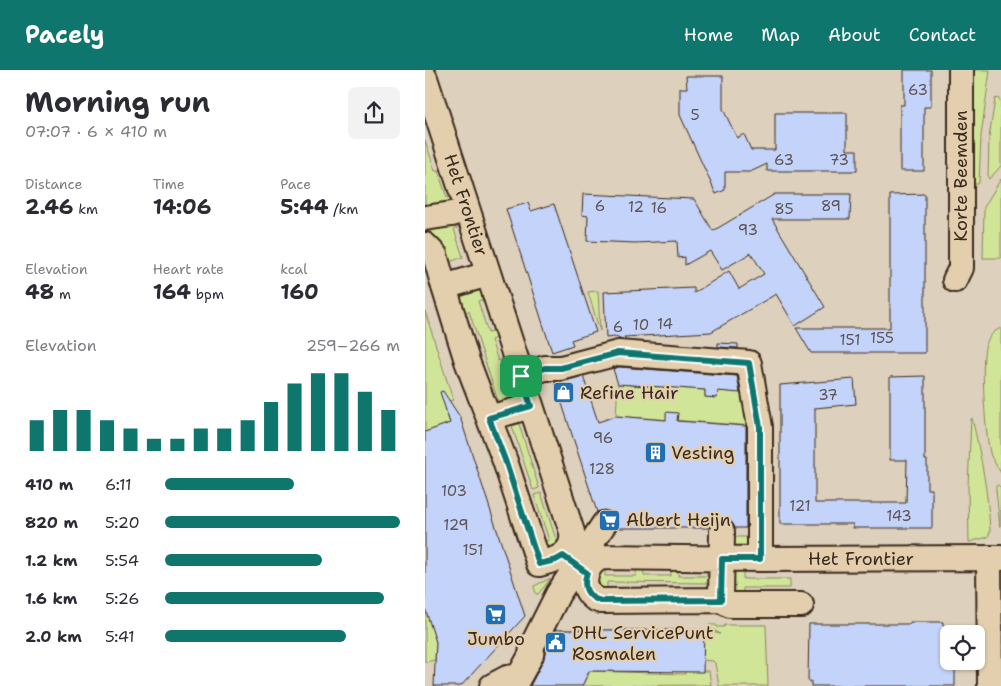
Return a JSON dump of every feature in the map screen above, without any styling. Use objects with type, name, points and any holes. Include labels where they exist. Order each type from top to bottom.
[{"type":"street","name":"Korte Beemden","points":[[955,280],[961,268],[961,70]]},
{"type":"street","name":"Het Frontier","points":[[425,78],[572,532],[575,565]]},
{"type":"street","points":[[425,218],[467,210]]},
{"type":"street","points":[[425,245],[435,256],[444,287]]},
{"type":"street","name":"Het Frontier","points":[[488,274],[444,287],[473,380],[505,460],[539,564],[556,560],[575,565],[602,557],[722,559],[995,558]]},
{"type":"street","points":[[521,376],[545,368],[561,368],[618,353],[749,363],[760,427],[760,559]]},
{"type":"street","points":[[489,418],[531,406]]},
{"type":"street","name":"Het Frontier","points":[[516,681],[531,655],[533,643],[558,594],[575,565],[604,524]]},
{"type":"street","points":[[721,600],[722,532]]},
{"type":"street","points":[[990,686],[995,558]]},
{"type":"street","points":[[575,565],[585,577],[587,591],[590,596],[601,601],[721,600],[730,605],[801,605]]},
{"type":"street","points":[[493,686],[507,678],[516,681]]},
{"type":"green space","points":[[969,70],[990,70],[981,136],[979,183],[977,184],[969,184]]},
{"type":"green space","points":[[998,98],[1001,102],[1001,166],[989,179],[989,138],[995,99]]},
{"type":"green space","points":[[425,140],[435,171],[438,171],[447,198],[454,196],[460,207],[425,211]]},
{"type":"green space","points":[[1001,179],[1001,258],[983,258],[984,207]]},
{"type":"green space","points":[[460,219],[464,226],[454,229],[463,257],[444,264],[425,238],[425,227]]},
{"type":"green space","points":[[481,290],[486,298],[478,301],[488,333],[496,331],[498,337],[491,340],[498,361],[505,359],[508,365],[500,369],[506,389],[515,386],[518,396],[516,399],[499,404],[469,311],[462,313],[458,298]]},
{"type":"green space","points":[[598,291],[600,331],[588,292]]},
{"type":"green space","points":[[425,311],[453,400],[449,401],[453,407],[445,410],[450,423],[425,432]]},
{"type":"green space","points":[[1001,328],[1001,473],[991,456],[989,447],[985,419],[983,370],[987,342],[990,336]]},
{"type":"green space","points":[[618,384],[705,390],[705,397],[717,398],[718,391],[749,393],[754,426],[616,416]]},
{"type":"green space","points":[[972,418],[984,474],[990,531],[988,537],[969,542],[968,486]]},
{"type":"green space","points":[[519,424],[539,488],[533,490],[512,426]]},
{"type":"green space","points":[[998,485],[1001,488],[1000,527],[996,489]]},
{"type":"green space","points":[[541,493],[559,549],[548,552],[539,543],[549,540],[534,495]]},
{"type":"green space","points":[[731,537],[755,537],[756,550],[739,550],[732,546]]},
{"type":"green space","points":[[709,565],[711,592],[707,590],[707,583],[607,582],[607,592],[597,590],[597,568],[605,567],[605,576],[636,576],[636,567],[643,567],[644,576],[671,576],[671,567],[678,567],[678,576],[707,576],[707,567]]},
{"type":"green space","points":[[733,570],[743,570],[743,579],[790,579],[790,588],[743,588],[743,597],[732,594]]},
{"type":"green space","points":[[551,578],[538,594],[536,594],[534,586]]},
{"type":"green space","points":[[425,608],[436,642],[435,660],[425,662]]},
{"type":"green space","points":[[709,625],[724,627],[725,625],[766,625],[768,686],[719,686],[713,661],[603,652],[547,642],[552,630],[704,630],[720,634],[709,627]]},
{"type":"green space","points":[[590,671],[685,674],[685,671],[709,671],[711,685],[584,686]]},
{"type":"building","points":[[904,70],[931,70],[931,107],[924,107],[924,171],[900,171],[900,105],[904,105]]},
{"type":"building","points":[[686,76],[723,76],[723,109],[737,138],[744,134],[751,150],[775,150],[775,113],[847,113],[847,150],[857,150],[857,171],[767,171],[767,164],[750,172],[725,172],[725,190],[716,194],[680,115],[680,88],[687,88]]},
{"type":"building","points":[[583,194],[694,199],[713,231],[775,194],[851,194],[850,219],[772,219],[825,307],[795,326],[776,294],[711,332],[624,337],[625,340],[615,337],[606,338],[604,292],[694,288],[694,293],[729,271],[739,289],[764,274],[751,253],[722,270],[710,251],[685,265],[685,257],[678,258],[677,241],[636,243],[587,241],[588,216],[582,215]]},
{"type":"building","points":[[925,194],[925,353],[811,353],[796,328],[890,328],[890,195]]},
{"type":"building","points":[[528,203],[531,211],[554,204],[596,332],[571,340],[573,345],[552,352],[506,209]]},
{"type":"building","points":[[718,343],[738,344],[738,348],[718,347]]},
{"type":"building","points":[[619,367],[737,376],[740,393],[718,391],[717,398],[705,397],[705,390],[618,384],[613,369]]},
{"type":"building","name":"Vesting","points":[[583,376],[598,422],[616,416],[666,420],[666,412],[678,413],[677,421],[746,426],[746,528],[735,528],[729,520],[722,518],[715,520],[709,528],[617,528],[616,518],[612,513],[604,510],[597,512],[555,382]]},
{"type":"building","points":[[925,376],[925,460],[927,460],[927,489],[932,489],[932,528],[853,528],[853,524],[780,524],[780,385],[854,379],[856,404],[815,408],[815,503],[906,503],[907,460],[890,460],[890,377]]},
{"type":"building","points":[[443,391],[460,417],[525,616],[461,686],[434,686],[436,642],[425,608],[425,432],[450,423],[440,392]]},
{"type":"building","points":[[910,622],[943,622],[943,625],[940,625],[940,670],[955,670],[955,686],[811,686],[811,681],[808,681],[809,624],[910,624]]},
{"type":"building","points":[[555,630],[704,630],[703,672],[589,671],[582,686],[530,686],[543,661],[546,648]]},
{"type":"place","name":"Refine Hair","points":[[564,393]]},
{"type":"place","name":"Vesting","points":[[655,453]]},
{"type":"place","name":"Albert Heijn","points":[[610,520]]},
{"type":"place","name":"Jumbo","points":[[496,614]]},
{"type":"place","name":"DHL ServicePunt Rosmalen","points":[[556,643]]},
{"type":"route","points":[[618,353],[749,363],[760,427],[760,559],[722,559],[721,600],[606,602],[590,596],[585,584],[587,573],[563,556],[556,560],[539,564],[505,460],[489,418],[531,406],[521,376],[545,368],[561,368],[618,353]]}]
